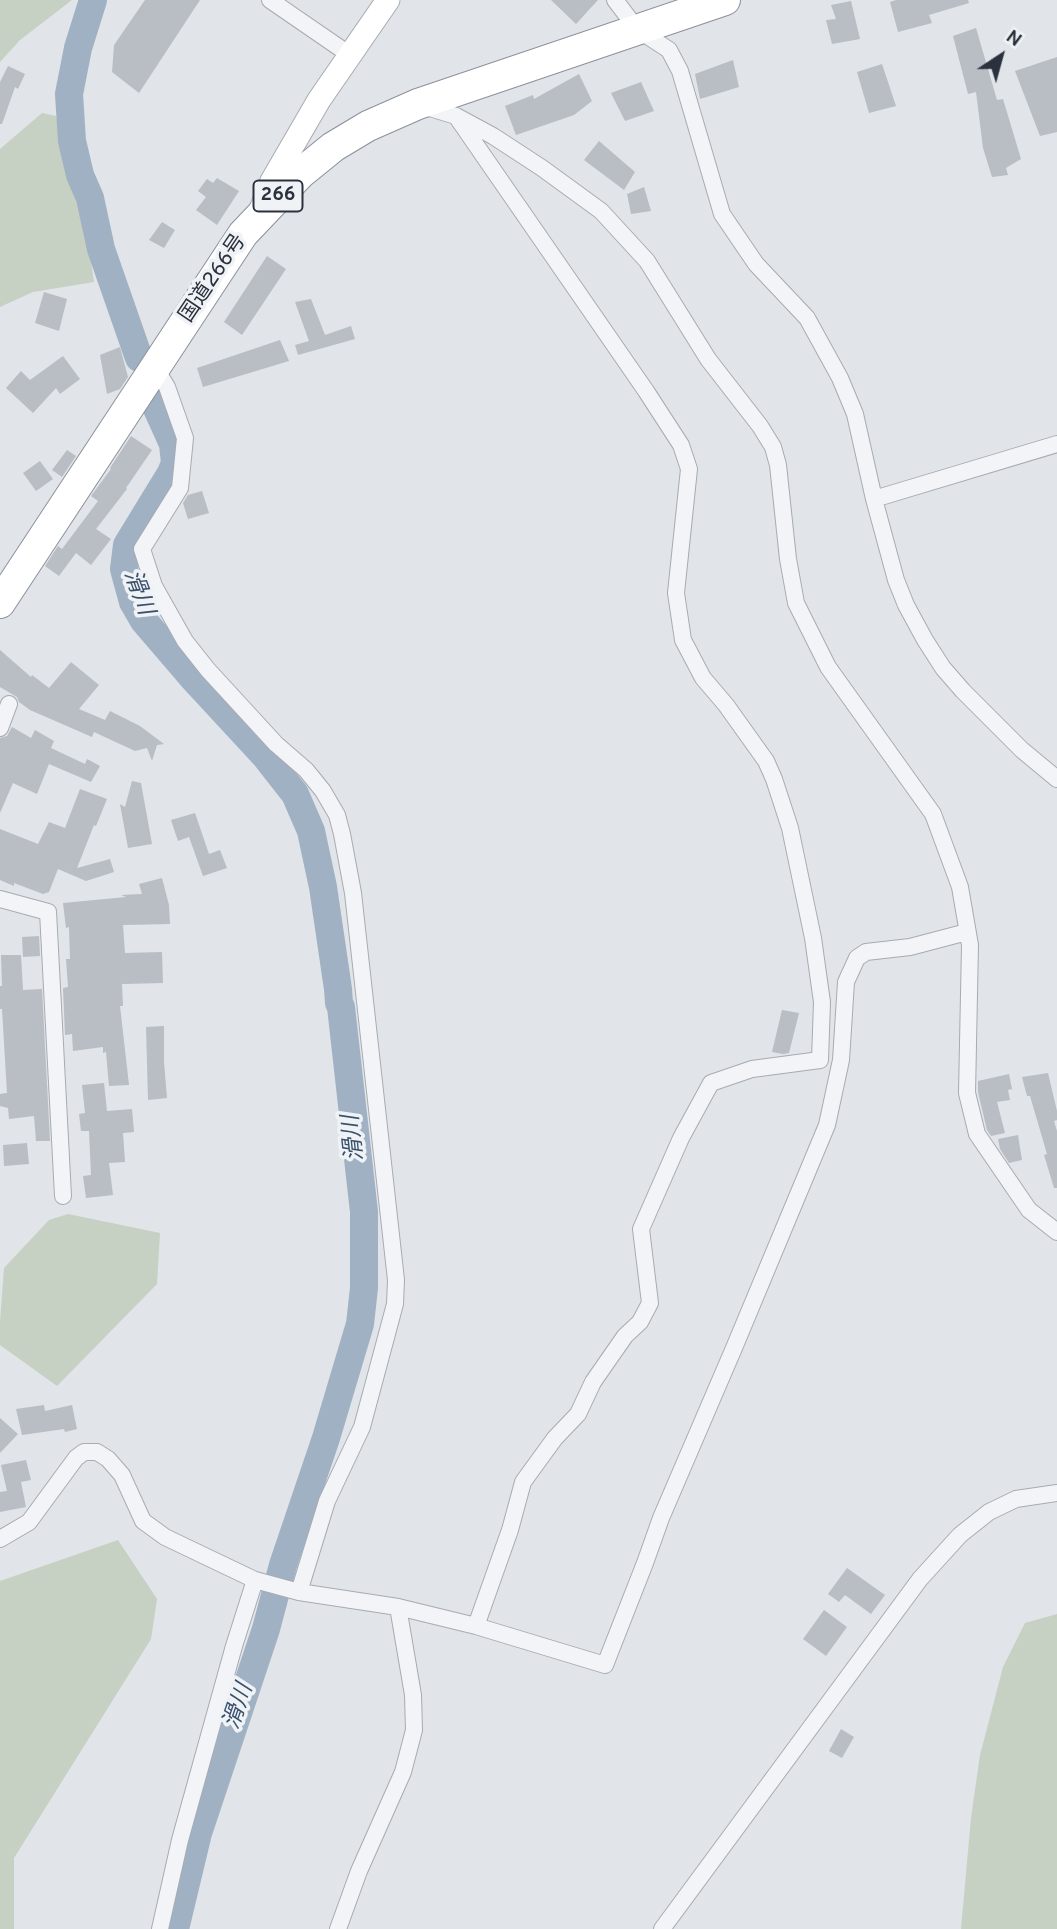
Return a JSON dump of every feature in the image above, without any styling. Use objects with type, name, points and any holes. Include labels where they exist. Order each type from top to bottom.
[{"type":"highway","name":"国道266号","points":[[0,603],[243,234],[301,173],[333,147],[368,126],[418,104],[725,0]]},
{"type":"street","points":[[270,0],[350,55]]},
{"type":"street","points":[[259,215],[272,181],[319,100],[388,0]]},
{"type":"street","points":[[615,0],[636,29],[669,50],[680,71],[722,214],[756,264],[807,318],[840,378],[855,414],[896,579],[906,605],[931,650],[963,691],[1022,750],[1057,779]]},
{"type":"street","points":[[418,104],[456,116],[493,136],[601,211],[647,261],[708,359],[773,447],[778,465],[788,559],[796,603],[828,667],[933,814],[960,887],[970,945],[967,1093],[977,1134],[1029,1210],[1057,1232]]},
{"type":"street","points":[[456,116],[681,445],[689,469],[676,593],[684,640],[704,678],[766,761],[774,779],[793,842],[813,937],[822,1002],[820,1060],[752,1069],[712,1083],[705,1094],[681,1138],[641,1229],[650,1303],[640,1322],[625,1336],[593,1382],[578,1414],[555,1438],[523,1482],[510,1530],[477,1626]]},
{"type":"street","points":[[155,367],[167,387],[185,438],[180,488],[142,549],[154,586],[185,641],[208,670],[276,744],[306,770],[323,790],[337,815],[353,893],[396,1280],[395,1304],[362,1427],[327,1502],[299,1592]]},
{"type":"street","points":[[874,499],[1057,444]]},
{"type":"street","points":[[0,728],[9,704]]},
{"type":"street","points":[[0,899],[48,912],[64,1196]]},
{"type":"street","points":[[0,1539],[29,1522],[76,1458],[84,1451],[97,1451],[122,1475],[143,1521],[165,1536],[256,1580],[299,1592],[398,1607],[477,1626],[605,1665],[661,1518],[827,1125],[841,1060],[846,982],[857,958],[866,952],[910,947],[967,932]]},
{"type":"street","points":[[662,1929],[920,1579],[960,1535],[989,1512],[1016,1499],[1057,1493]]},
{"type":"street","points":[[160,1929],[180,1840],[234,1646],[256,1580]]},
{"type":"street","points":[[338,1929],[359,1871],[403,1772],[414,1730],[413,1695],[398,1607]]},
{"type":"green space","points":[[0,0],[72,0],[20,40],[0,62]]},
{"type":"green space","points":[[42,113],[56,116],[89,248],[94,282],[33,292],[0,307],[0,149]]},
{"type":"green space","points":[[68,1214],[160,1233],[157,1284],[57,1386],[0,1345],[0,1322],[4,1268],[49,1220]]},
{"type":"green space","points":[[118,1540],[157,1599],[151,1639],[14,1858],[14,1929],[0,1929],[0,1581]]},
{"type":"green space","points":[[1057,1614],[1057,1929],[961,1929],[971,1818],[980,1755],[1003,1667],[1025,1623]]},
{"type":"building","points":[[145,0],[200,0],[139,93],[112,72],[114,45]]},
{"type":"building","points":[[551,0],[598,0],[576,24]]},
{"type":"building","points":[[968,0],[969,3],[929,15],[932,23],[898,32],[890,2]]},
{"type":"building","points":[[851,1],[860,39],[832,44],[826,20],[836,19],[831,5]]},
{"type":"building","points":[[976,28],[997,100],[1003,99],[1021,159],[1006,168],[1008,175],[992,177],[983,148],[976,92],[968,94],[953,36]]},
{"type":"building","points":[[1057,57],[1057,132],[1040,136],[1015,71]]},
{"type":"building","points":[[733,60],[739,87],[700,99],[695,74]]},
{"type":"building","points":[[882,64],[896,106],[869,113],[857,72]]},
{"type":"building","points":[[8,66],[25,74],[18,89],[15,87],[0,124],[0,82]]},
{"type":"building","points":[[579,74],[592,101],[574,115],[516,135],[505,106],[533,95],[534,99]]},
{"type":"building","points":[[641,82],[654,111],[625,121],[611,93]]},
{"type":"building","points":[[599,141],[635,172],[624,190],[584,160]]},
{"type":"building","points":[[217,178],[239,191],[217,225],[196,210],[206,197],[198,191],[207,179],[213,183]]},
{"type":"building","points":[[644,187],[651,211],[631,214],[627,194]]},
{"type":"building","points":[[162,222],[175,230],[164,248],[149,240]]},
{"type":"building","points":[[267,256],[286,269],[242,335],[224,322]]},
{"type":"building","points":[[44,292],[67,299],[59,331],[35,323]]},
{"type":"building","points":[[311,299],[325,335],[351,326],[355,339],[298,355],[295,345],[309,341],[295,302]]},
{"type":"building","points":[[280,340],[289,361],[203,387],[197,368]]},
{"type":"building","points":[[120,347],[128,377],[120,389],[107,394],[100,355]]},
{"type":"building","points":[[63,356],[80,379],[60,394],[56,388],[33,413],[6,388],[21,371],[30,380]]},
{"type":"building","points":[[131,436],[152,450],[127,489],[96,529],[111,539],[91,565],[76,553],[59,576],[45,566],[58,546],[62,549],[98,501],[91,496]]},
{"type":"building","points":[[67,450],[76,456],[62,477],[52,470]]},
{"type":"building","points":[[40,461],[53,479],[36,491],[23,473]]},
{"type":"building","points":[[202,491],[209,513],[188,519],[183,503],[188,495]]},
{"type":"building","points":[[0,650],[31,677],[32,675],[49,688],[71,662],[99,685],[79,709],[105,720],[110,711],[140,726],[164,744],[157,745],[152,761],[147,748],[135,751],[94,732],[92,737],[30,710],[19,702],[17,697],[0,687]]},
{"type":"building","points":[[12,727],[31,738],[35,730],[54,741],[51,748],[85,764],[87,759],[100,766],[91,782],[49,764],[37,794],[13,783],[0,813],[0,738],[7,736]]},
{"type":"building","points":[[132,781],[141,783],[152,844],[128,848],[120,804],[125,807]]},
{"type":"building","points":[[80,789],[107,799],[77,868],[110,859],[114,872],[86,881],[58,869],[49,892],[43,894],[0,880],[0,829],[38,844],[49,822],[65,828]]},
{"type":"building","points":[[195,813],[209,854],[220,850],[227,868],[203,876],[189,837],[178,841],[171,820]]},
{"type":"building","points":[[162,878],[169,905],[170,924],[123,925],[125,953],[162,952],[163,983],[122,984],[123,1006],[120,1006],[129,1085],[109,1086],[106,1052],[103,1053],[103,1047],[73,1051],[72,1034],[65,1035],[63,988],[68,987],[66,959],[70,959],[69,927],[66,928],[63,903],[142,894],[139,884]]},
{"type":"building","points":[[39,936],[40,956],[23,957],[22,937]]},
{"type":"building","points":[[1,955],[21,955],[23,990],[42,989],[50,1141],[36,1141],[34,1116],[9,1119],[8,1108],[0,1106],[0,1094],[7,1093],[0,1009]]},
{"type":"building","points":[[782,1010],[799,1013],[789,1053],[783,1054],[772,1052]]},
{"type":"building","points":[[164,1026],[167,1098],[148,1100],[146,1027]]},
{"type":"building","points":[[1048,1073],[1057,1111],[1057,1120],[1054,1121],[1057,1131],[1057,1188],[1054,1188],[1044,1155],[1047,1154],[1022,1077]]},
{"type":"building","points":[[1009,1074],[1012,1089],[1008,1090],[1010,1100],[997,1102],[1005,1133],[991,1136],[987,1130],[978,1092],[978,1081]]},
{"type":"building","points":[[104,1083],[107,1111],[132,1109],[134,1132],[123,1133],[125,1162],[109,1163],[113,1195],[86,1198],[83,1176],[91,1175],[89,1131],[81,1131],[79,1114],[85,1113],[82,1085]]},
{"type":"building","points":[[1018,1135],[1022,1160],[1009,1163],[1000,1149],[998,1139]]},
{"type":"building","points":[[27,1143],[29,1164],[4,1166],[3,1145]]},
{"type":"building","points":[[44,1405],[45,1411],[72,1405],[77,1429],[22,1435],[16,1409]]},
{"type":"building","points":[[0,1418],[18,1434],[0,1453]]},
{"type":"building","points":[[26,1460],[31,1480],[21,1482],[26,1507],[0,1512],[0,1492],[7,1491],[1,1465]]},
{"type":"building","points":[[847,1568],[885,1595],[871,1614],[845,1595],[839,1602],[828,1594]]},
{"type":"building","points":[[824,1610],[847,1627],[826,1656],[803,1639]]},
{"type":"building","points":[[841,1729],[854,1737],[842,1758],[829,1751]]},
{"type":"waterway","name":"滑川","points":[[93,0],[78,48],[69,94],[72,141],[80,175],[90,198],[101,249],[139,358]]},
{"type":"waterway","name":"滑川","points":[[154,402],[173,444],[175,463],[127,545],[124,569],[133,602],[144,621],[266,757],[295,794],[311,831],[323,887],[341,1007],[364,1212],[364,1288],[360,1324],[326,1438],[283,1565],[266,1629],[198,1833],[175,1929]]}]
